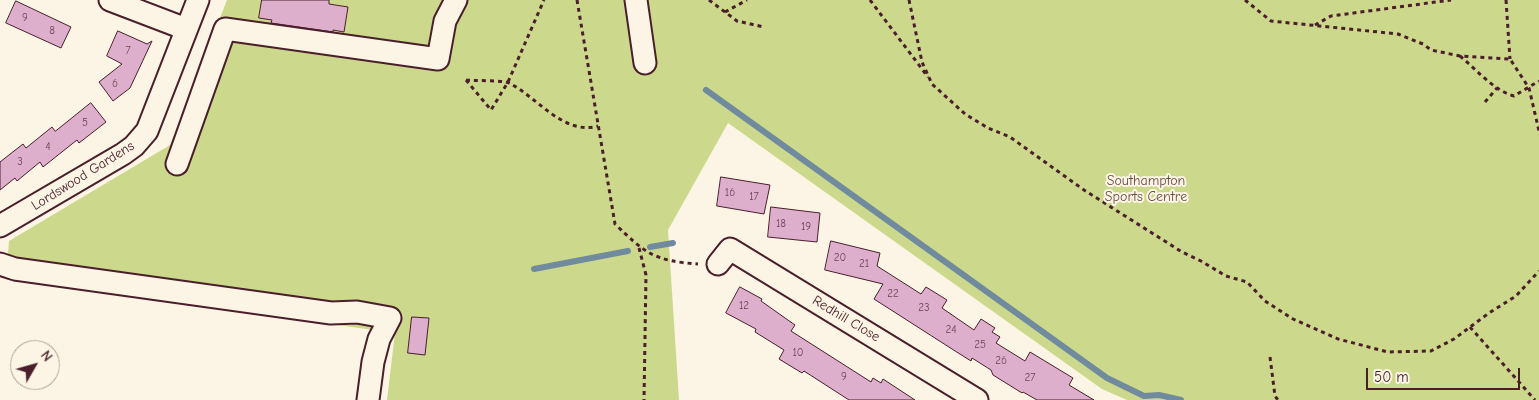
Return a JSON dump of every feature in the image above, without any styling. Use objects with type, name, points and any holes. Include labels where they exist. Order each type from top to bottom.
[{"type":"street","points":[[110,0],[186,29]]},
{"type":"street","name":"Lordswood Gardens","points":[[0,226],[82,180],[134,146],[146,131],[198,0]]},
{"type":"street","points":[[177,164],[226,29],[438,59],[446,21],[456,0]]},
{"type":"street","points":[[636,0],[645,63]]},
{"type":"street","name":"Redhill Close","points":[[718,264],[730,249],[977,400]]},
{"type":"street","points":[[0,264],[15,269],[196,295],[330,313],[357,312],[390,318],[379,339],[373,362],[368,400]]},
{"type":"path","points":[[544,0],[508,82],[490,110],[466,80],[508,82],[564,121],[581,128],[598,126]]},
{"type":"path","points":[[577,0],[615,224],[639,247],[660,259],[718,264]]},
{"type":"path","points":[[709,0],[736,21],[764,27]]},
{"type":"path","points":[[725,12],[747,0]]},
{"type":"path","points":[[870,0],[932,84],[965,114],[988,128],[1010,137],[1084,190],[1182,252],[1226,276],[1247,282],[1265,301],[1293,319],[1338,339],[1388,352],[1431,351],[1454,339],[1516,296],[1538,277],[1539,271]]},
{"type":"path","points":[[909,0],[922,62],[932,84]]},
{"type":"path","points":[[1245,0],[1270,22],[1398,34],[1422,44],[1430,50],[1460,56],[1510,59]]},
{"type":"path","points":[[1314,26],[1331,16],[1451,0]]},
{"type":"path","points":[[1506,0],[1510,59],[1529,88],[1539,131]]},
{"type":"path","points":[[1460,56],[1497,88],[1514,96],[1539,81]]},
{"type":"path","points":[[1485,102],[1497,88]]},
{"type":"path","points":[[639,247],[646,275],[644,400]]},
{"type":"path","points":[[1470,327],[1535,400]]},
{"type":"path","points":[[1270,357],[1275,396],[1278,400]]},
{"type":"green space","name":"Southampton Sports Centre","points":[[227,0],[1539,0],[1539,400],[1127,400],[1102,389],[728,123],[668,230],[679,400],[387,400],[395,333],[6,279],[9,241],[170,145]]},
{"type":"building","points":[[262,0],[329,0],[329,4],[348,7],[344,32],[271,23],[272,20],[259,18]]},
{"type":"building","points":[[16,1],[71,27],[61,48],[6,23]]},
{"type":"building","points":[[118,31],[147,44],[152,41],[130,88],[113,101],[99,82],[122,64],[107,56]]},
{"type":"building","points":[[91,103],[106,122],[79,143],[77,140],[43,167],[40,162],[17,181],[15,178],[0,190],[0,162],[23,144],[26,148],[52,127],[55,131]]},
{"type":"building","points":[[721,177],[770,185],[764,214],[717,206]]},
{"type":"building","points":[[771,207],[820,213],[817,242],[768,237]]},
{"type":"building","points":[[831,241],[880,253],[877,266],[921,294],[926,287],[947,300],[942,308],[974,330],[981,319],[995,328],[992,332],[1000,337],[996,343],[1025,361],[1030,352],[1073,378],[1069,385],[1094,400],[1037,400],[1022,393],[993,375],[991,370],[972,358],[971,361],[874,299],[883,284],[825,270]]},
{"type":"building","points":[[740,287],[762,299],[761,301],[795,325],[791,331],[871,382],[873,378],[881,383],[883,379],[915,400],[849,400],[804,371],[802,373],[779,359],[784,350],[755,332],[756,329],[726,313]]},
{"type":"building","points":[[412,317],[429,318],[425,355],[408,353]]},
{"type":"waterway","points":[[706,90],[1107,378],[1144,396],[1159,395],[1181,400]]},
{"type":"waterway","points":[[650,247],[673,243]]},
{"type":"waterway","points":[[534,269],[628,251]]}]
